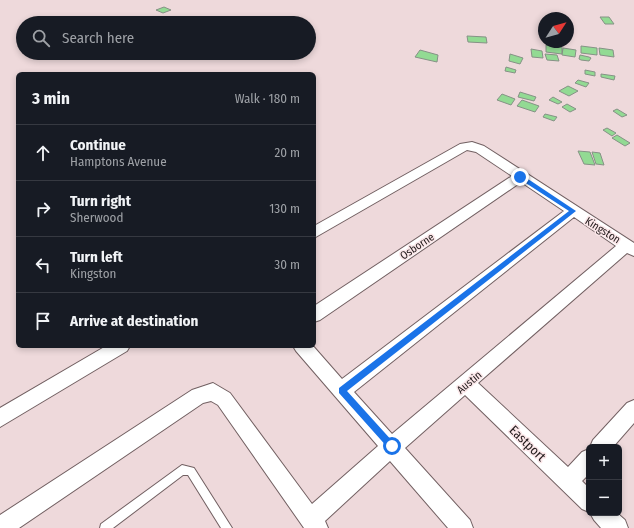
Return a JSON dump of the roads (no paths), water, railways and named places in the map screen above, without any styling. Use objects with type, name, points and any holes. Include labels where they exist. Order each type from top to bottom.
[{"type":"street","name":"Kingston","points":[[316,232],[464,147],[472,146],[480,149],[520,177],[630,247]]},
{"type":"street","name":"Osborne","points":[[316,314],[520,177]]},
{"type":"street","points":[[342,390],[573,211]]},
{"type":"street","name":"Austin","points":[[314,523],[392,446],[630,247]]},
{"type":"street","points":[[0,418],[118,348]]},
{"type":"street","points":[[304,348],[392,446],[462,528]]},
{"type":"street","name":"Eastport","points":[[467,384],[586,499]]},
{"type":"street","points":[[0,528],[198,396],[213,392],[224,399],[314,523]]},
{"type":"street","points":[[603,444],[634,409]]},
{"type":"street","points":[[568,482],[586,462]]},
{"type":"street","points":[[604,516],[617,528]]},
{"type":"lane","points":[[105,528],[182,470],[191,471],[227,528]]}]
